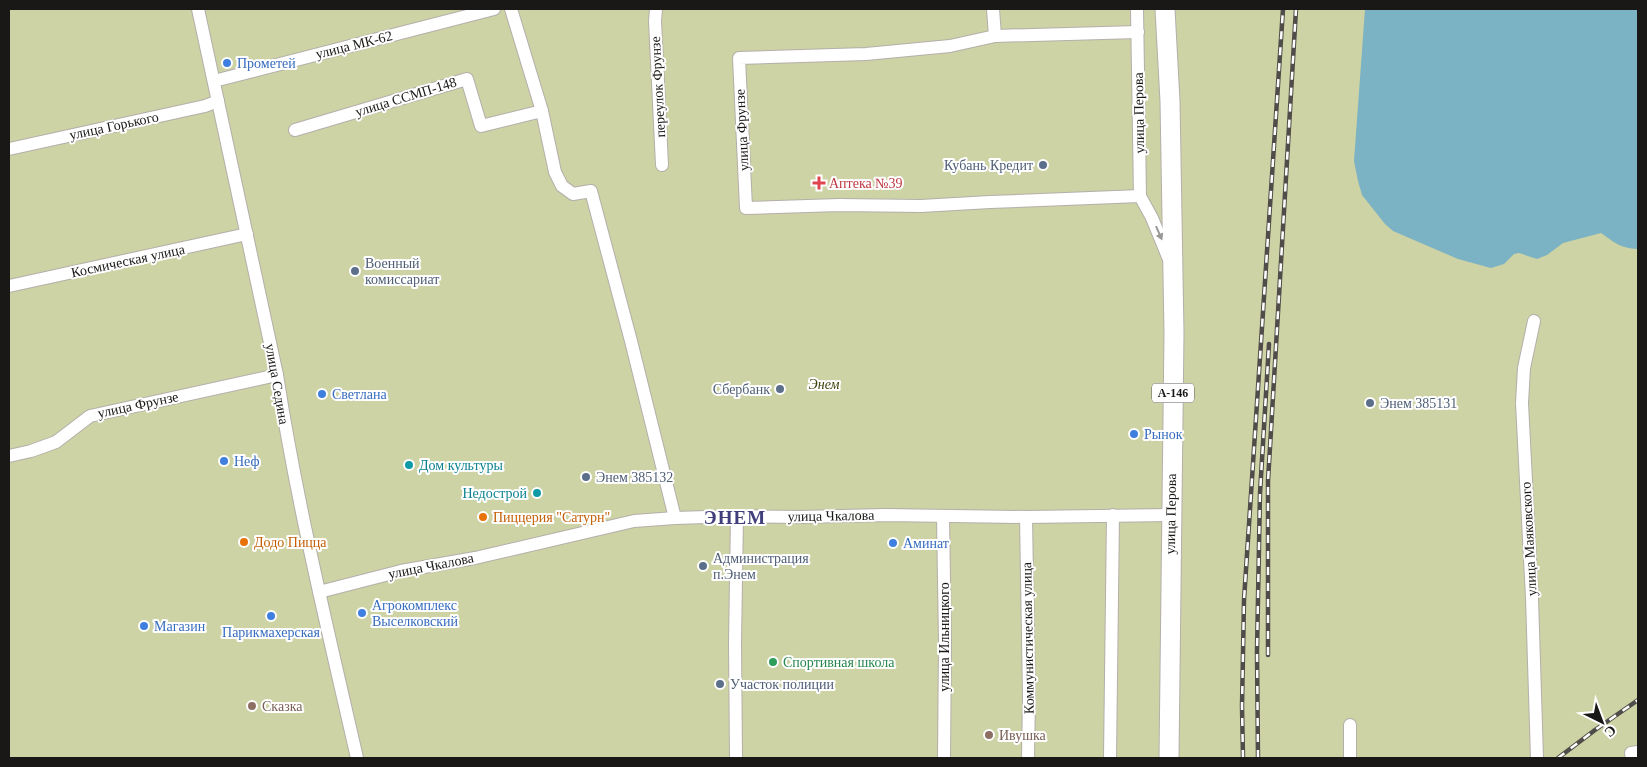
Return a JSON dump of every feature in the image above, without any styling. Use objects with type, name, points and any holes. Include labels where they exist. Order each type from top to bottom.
[{"type":"highway","name":"улица Перова","points":[[1165,9],[1174,271],[1169,758]]},
{"type":"street","name":"улица Седина","points":[[198,9],[277,374],[286,435],[318,592],[357,758]]},
{"type":"street","name":"улица МК-62","points":[[214,81],[494,9]]},
{"type":"street","points":[[511,9],[542,111],[556,172],[562,186],[573,194],[592,191],[632,341],[675,518]]},
{"type":"street","name":"переулок Фрунзе","points":[[656,9],[662,166]]},
{"type":"street","points":[[993,9],[995,36]]},
{"type":"street","name":"улица Перова","points":[[1137,9],[1140,196],[1152,218],[1174,271]]},
{"type":"street","name":"улица Фрунзе","points":[[1138,32],[995,36],[950,46],[866,54],[739,58],[746,208],[838,205],[920,206],[1140,196]]},
{"type":"street","name":"улица ССМП-148","points":[[294,130],[467,79],[481,126],[542,111]]},
{"type":"street","name":"улица Горького","points":[[9,148],[195,108],[218,101]]},
{"type":"street","name":"Космическая улица","points":[[9,286],[237,238],[248,234]]},
{"type":"street","name":"улица Маяковского","points":[[1534,321],[1524,368],[1522,403],[1532,598],[1537,758]]},
{"type":"street","name":"улица Фрунзе","points":[[9,456],[56,442],[90,416],[277,374]]},
{"type":"street","points":[[1110,758],[1113,515]]},
{"type":"street","name":"улица Чкалова","points":[[318,592],[400,571],[475,558],[634,521],[737,516],[1026,517],[1171,515]]},
{"type":"street","points":[[736,758],[737,516]]},
{"type":"street","name":"улица Ильницкого","points":[[943,516],[944,758]]},
{"type":"street","name":"Коммунистическая улица","points":[[1026,517],[1029,697],[1028,758]]},
{"type":"street","points":[[1350,725],[1350,758]]},
{"type":"green space","name":"Энем","points":[[9,9],[1638,9],[1638,758],[9,758]]},
{"type":"water","points":[[1365,9],[1638,9],[1638,249],[1618,244],[1601,233],[1563,243],[1547,255],[1537,259],[1519,253],[1514,254],[1504,264],[1491,268],[1458,259],[1393,231],[1385,224],[1362,195],[1354,161]]},
{"type":"railway","points":[[1243,758],[1244,600],[1283,9]]},
{"type":"railway","points":[[1268,655],[1268,481],[1296,9]]},
{"type":"railway","points":[[1258,758],[1257,651],[1260,493],[1269,344]]},
{"type":"railway","points":[[1558,758],[1638,700]]},
{"type":"place","name":"Прометей","points":[[227,63]]},
{"type":"place","name":"Кубань Кредит","points":[[1043,165]]},
{"type":"place","name":"Аптека №39","points":[[819,183]]},
{"type":"place","name":"Военный комиссариат","points":[[355,271]]},
{"type":"place","name":"Сбербанк","points":[[780,389]]},
{"type":"place","name":"Светлана","points":[[322,394]]},
{"type":"place","name":"Энем 385131","points":[[1370,403]]},
{"type":"place","name":"Рынок","points":[[1134,434]]},
{"type":"place","name":"Неф","points":[[224,461]]},
{"type":"place","name":"Дом культуры","points":[[409,465]]},
{"type":"place","name":"Энем 385132","points":[[586,477]]},
{"type":"place","name":"Недострой","points":[[537,493]]},
{"type":"place","name":"Пиццерия \"Сатурн\"","points":[[483,517]]},
{"type":"place","name":"Додо Пицца","points":[[244,542]]},
{"type":"place","name":"Аминат","points":[[893,543]]},
{"type":"place","name":"Администрация п.Энем","points":[[703,566]]},
{"type":"place","name":"Агрокомплекс Выселковский","points":[[362,613]]},
{"type":"place","name":"Парикмахерская","points":[[271,616]]},
{"type":"place","name":"Магазин","points":[[144,626]]},
{"type":"place","name":"Спортивная школа","points":[[773,662]]},
{"type":"place","name":"Участок полиции","points":[[720,684]]},
{"type":"place","name":"Сказка","points":[[252,706]]},
{"type":"place","name":"Ивушка","points":[[989,735]]},
{"type":"district","name":"ЭНЕМ","points":[[735,517]]}]
